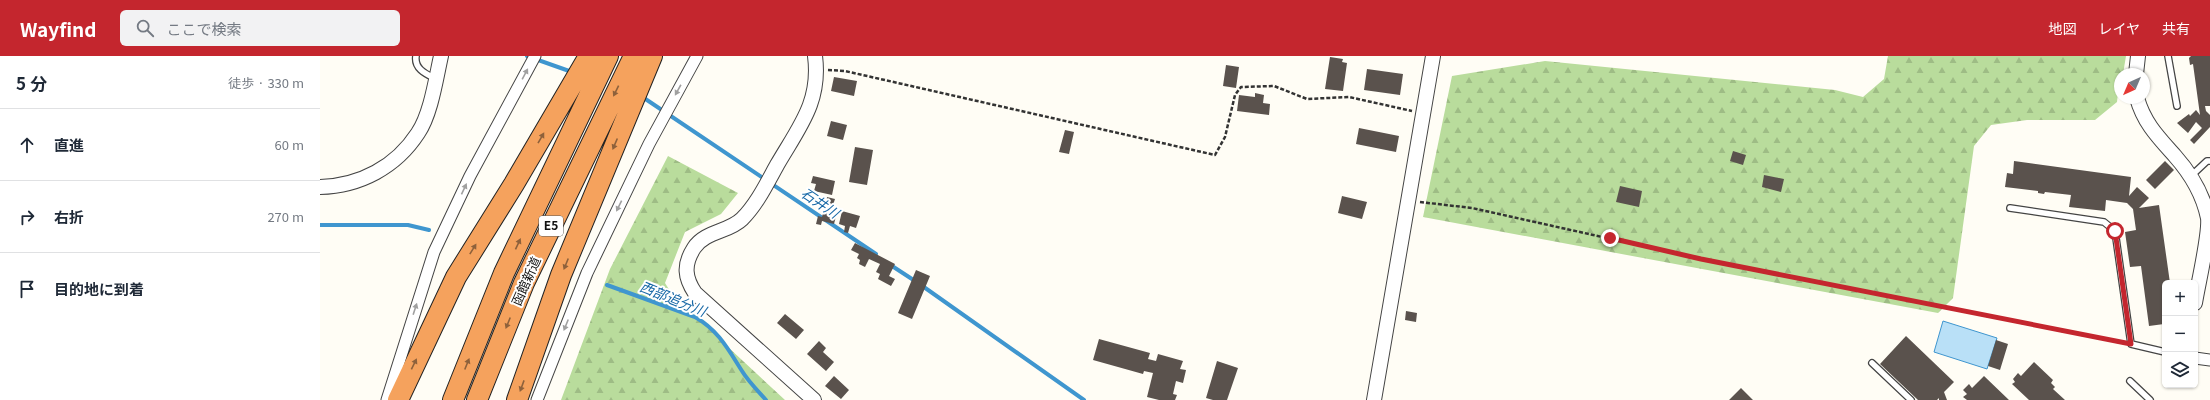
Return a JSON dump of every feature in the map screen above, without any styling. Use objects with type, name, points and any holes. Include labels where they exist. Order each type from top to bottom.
[{"type":"highway","points":[[398,400],[456,277],[514,184],[589,56]]},
{"type":"highway","name":"函館新道","points":[[453,400],[504,274],[608,56]]},
{"type":"highway","name":"函館新道","points":[[477,400],[524,283],[634,56]]},
{"type":"highway","points":[[517,400],[561,276],[652,56]]},
{"type":"street","points":[[320,187],[340,187],[364,180],[392,162],[419,132],[436,80],[441,56]]},
{"type":"street","points":[[387,400],[434,252],[470,176],[534,56]]},
{"type":"street","points":[[537,400],[587,273],[649,144],[697,56]]},
{"type":"street","points":[[1374,400],[1433,56]]},
{"type":"street","points":[[2137,68],[2138,56]]},
{"type":"street","points":[[814,400],[695,294],[687,281],[687,266],[694,248],[701,240],[742,219],[763,190],[808,111],[817,83],[816,62]]},
{"type":"street","points":[[2139,104],[2141,112],[2152,131],[2191,176],[2201,196],[2208,219],[2198,283]]},
{"type":"street","points":[[2198,358],[2210,360]]},
{"type":"lane","points":[[416,56],[418,66],[424,73],[436,80]]},
{"type":"lane","points":[[2168,56],[2177,106]]},
{"type":"lane","points":[[2191,176],[2207,161],[2210,161]]},
{"type":"lane","points":[[2010,208],[2104,222],[2115,231],[2131,344],[2162,351]]},
{"type":"lane","points":[[1872,363],[1911,400]]},
{"type":"lane","points":[[2130,382],[2150,400]]},
{"type":"path","points":[[816,62],[845,71],[1215,155],[1225,137],[1235,95],[1241,87],[1274,86],[1307,99],[1349,97],[1424,113]]},
{"type":"path","points":[[1408,200],[1472,208],[1701,259],[2131,344]]},
{"type":"green space","points":[[1888,56],[2126,56],[2124,68],[2114,68],[2115,104],[2095,120],[2027,120],[1991,125],[1974,146],[1953,298],[1938,313],[1423,217],[1452,76],[1545,61],[1835,90],[1863,97],[1884,79]]},
{"type":"green space","points":[[668,156],[738,193],[721,214],[685,232],[665,283],[680,307],[706,323],[729,348],[785,400],[561,400],[610,269]]},
{"type":"water","points":[[1943,321],[1997,338],[1987,369],[1934,352]]},
{"type":"building","points":[[2191,56],[2210,56],[2210,106],[2205,106],[2206,111],[2210,115],[2210,127],[2194,144],[2190,140],[2202,128],[2196,122],[2188,133],[2177,123],[2189,114],[2190,116],[2196,110],[2200,115],[2193,64],[2190,65],[2189,58]]},
{"type":"building","points":[[1330,57],[1343,59],[1342,62],[1347,63],[1343,91],[1325,89]]},
{"type":"building","points":[[1226,65],[1239,67],[1236,88],[1223,86]]},
{"type":"building","points":[[1367,69],[1403,74],[1400,95],[1364,90]]},
{"type":"building","points":[[834,77],[857,81],[854,96],[831,91]]},
{"type":"building","points":[[1255,93],[1264,95],[1263,103],[1270,104],[1269,115],[1237,111],[1239,95],[1255,97]]},
{"type":"building","points":[[831,121],[847,125],[843,140],[827,136]]},
{"type":"building","points":[[1359,128],[1399,136],[1396,152],[1356,144]]},
{"type":"building","points":[[1065,130],[1074,132],[1069,154],[1059,152]]},
{"type":"building","points":[[855,147],[873,150],[867,185],[849,182]]},
{"type":"building","points":[[1733,151],[1746,155],[1743,165],[1730,161]]},
{"type":"building","points":[[2014,161],[2131,177],[2129,196],[2137,187],[2149,198],[2139,208],[2159,205],[2170,280],[2162,280],[2162,324],[2149,326],[2141,266],[2130,267],[2125,232],[2136,230],[2133,209],[2127,203],[2106,200],[2105,211],[2069,207],[2071,195],[2045,192],[2044,194],[2038,193],[2038,191],[2005,187],[2007,173],[2013,174]]},
{"type":"building","points":[[2165,161],[2174,170],[2155,189],[2146,180]]},
{"type":"building","points":[[1764,175],[1784,179],[1781,192],[1762,187]]},
{"type":"building","points":[[813,176],[835,181],[832,195],[814,191],[816,184],[811,183]]},
{"type":"building","points":[[1620,186],[1642,191],[1639,207],[1616,202]]},
{"type":"building","points":[[1342,196],[1367,202],[1362,219],[1338,213]]},
{"type":"building","points":[[827,197],[835,199],[830,214],[836,216],[834,224],[822,221],[821,225],[816,224],[818,216],[822,217]]},
{"type":"building","points":[[842,211],[860,216],[856,228],[850,226],[848,233],[844,232],[845,226],[839,224]]},
{"type":"building","points":[[855,243],[895,264],[889,276],[895,279],[891,286],[878,279],[880,274],[876,272],[880,264],[869,259],[865,267],[859,264],[860,260],[857,258],[859,254],[851,250]]},
{"type":"building","points":[[916,270],[930,276],[912,319],[898,313]]},
{"type":"building","points":[[1406,311],[1417,313],[1416,322],[1405,320]]},
{"type":"building","points":[[785,314],[804,330],[796,339],[777,323]]},
{"type":"building","points":[[1906,336],[1954,382],[1944,392],[1947,400],[1939,400],[1939,398],[1937,400],[1918,400],[1880,364]]},
{"type":"building","points":[[1099,339],[1150,353],[1148,359],[1156,361],[1158,354],[1183,361],[1180,369],[1186,370],[1183,383],[1176,381],[1173,394],[1177,395],[1175,400],[1159,400],[1147,397],[1153,373],[1144,371],[1143,374],[1093,360]]},
{"type":"building","points":[[1996,340],[2008,344],[2000,370],[1988,366]]},
{"type":"building","points":[[819,341],[826,348],[823,352],[834,362],[826,371],[807,354]]},
{"type":"building","points":[[1217,361],[1238,368],[1227,400],[1213,400],[1206,398]]},
{"type":"building","points":[[2034,362],[2053,380],[2051,383],[2055,387],[2053,389],[2065,400],[2029,400],[2012,384],[2015,382],[2013,379],[2018,373],[2021,376]]},
{"type":"building","points":[[834,376],[849,390],[841,399],[825,386]]},
{"type":"building","points":[[1984,376],[2009,400],[1967,400],[1963,397],[1967,394],[1963,390],[1969,384],[1972,388]]},
{"type":"building","points":[[1741,388],[1753,400],[1729,400]]},
{"type":"waterway","name":"石井川","points":[[527,56],[572,72]]},
{"type":"waterway","name":"石井川","points":[[641,96],[876,254]]},
{"type":"waterway","name":"西部追分川","points":[[320,225],[408,225],[429,230]]},
{"type":"waterway","name":"石井川","points":[[889,264],[915,281]]},
{"type":"waterway","name":"西部追分川","points":[[607,285],[695,317],[703,322],[722,341],[747,378],[766,400]]},
{"type":"waterway","name":"石井川","points":[[921,285],[1084,400]]},
{"type":"route","points":[[1610,238],[1701,259],[2131,344],[2115,231]]}]
